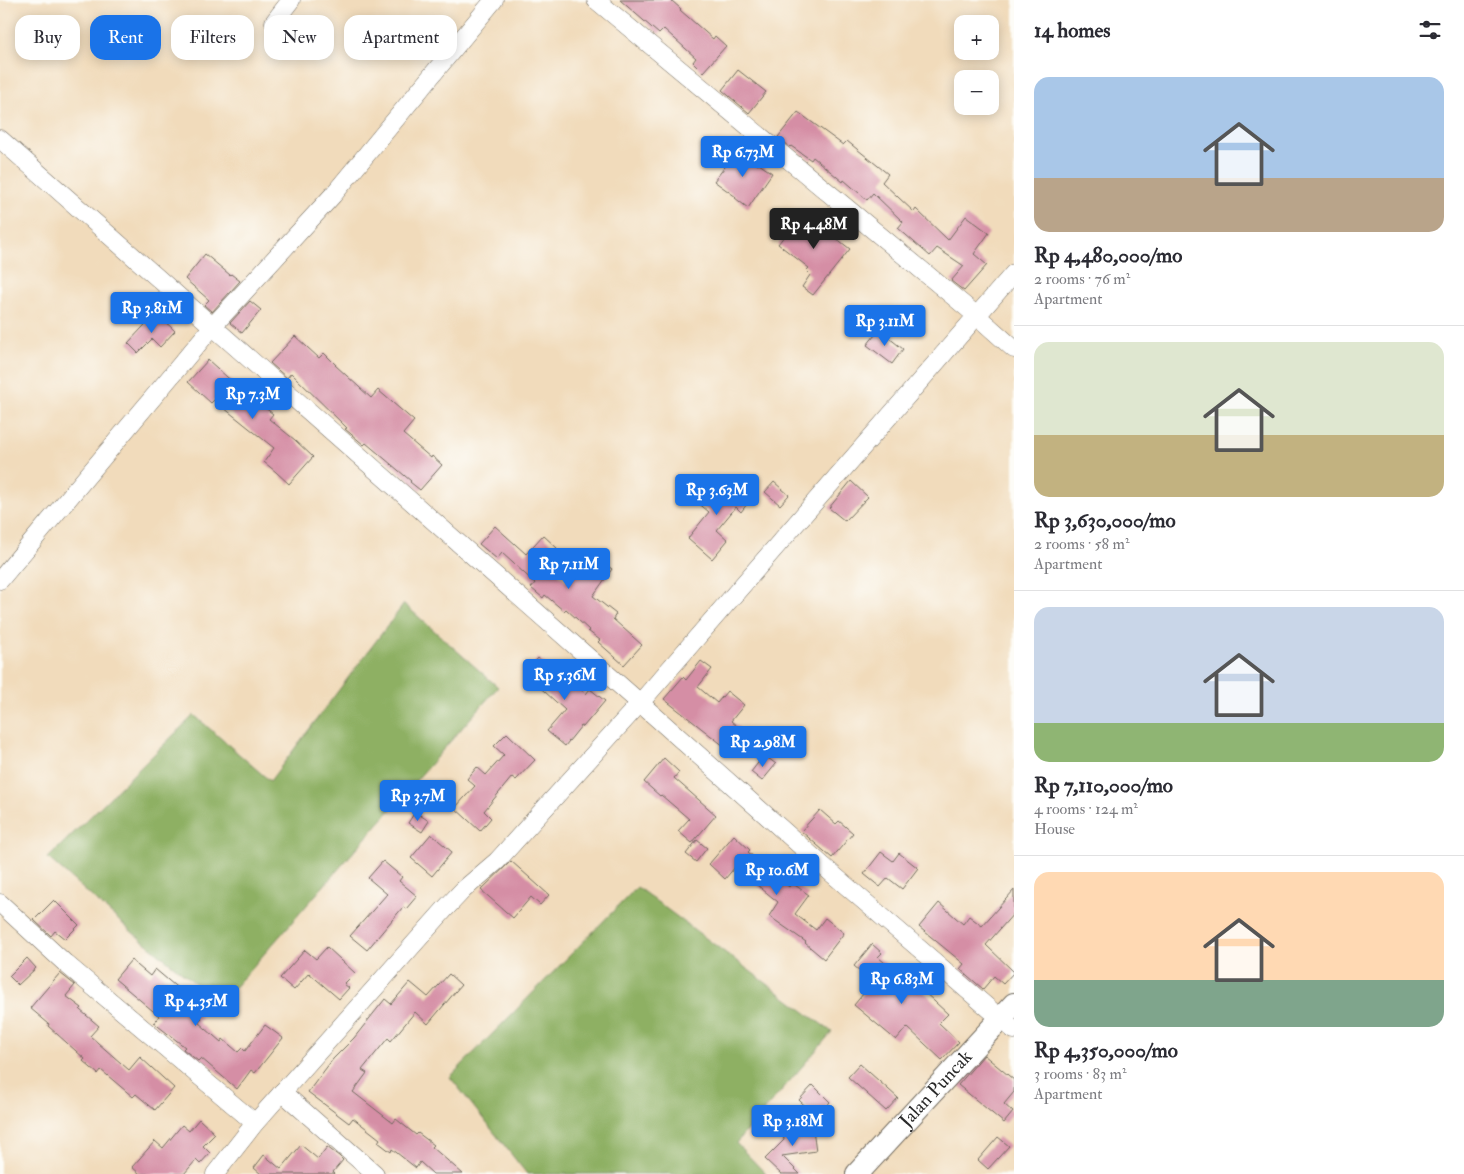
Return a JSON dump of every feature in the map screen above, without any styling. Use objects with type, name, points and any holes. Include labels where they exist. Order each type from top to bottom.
[{"type":"street","points":[[279,15],[291,0]]},
{"type":"street","points":[[0,580],[213,326],[333,194],[494,0]]},
{"type":"street","points":[[596,0],[977,316],[1014,349]]},
{"type":"street","points":[[0,139],[822,865],[1010,1017]]},
{"type":"street","points":[[215,1174],[255,1123],[445,909],[507,850],[640,703],[1014,273]]},
{"type":"street","points":[[0,903],[65,963],[255,1123]]},
{"type":"street","name":"Jalan Puncak","points":[[857,1174],[1010,1017]]},
{"type":"street","points":[[282,1092],[375,1174]]},
{"type":"green space","points":[[404,604],[498,687],[220,1003],[132,932],[48,858],[194,715],[270,781]]},
{"type":"green space","points":[[637,887],[832,1032],[736,1143],[766,1174],[527,1174],[450,1077]]},
{"type":"building","points":[[620,0],[671,0],[713,39],[715,36],[726,46],[703,72],[693,62],[696,58],[664,29],[659,34]]},
{"type":"building","points":[[738,70],[766,92],[749,113],[722,90]]},
{"type":"building","points":[[798,112],[843,145],[847,141],[888,174],[882,182],[914,212],[916,209],[948,240],[966,216],[989,233],[974,254],[987,265],[964,291],[951,281],[964,266],[937,248],[930,256],[898,228],[903,222],[873,193],[867,200],[813,157],[811,160],[778,137]]},
{"type":"building","points":[[738,150],[772,173],[748,208],[714,181]]},
{"type":"building","points":[[803,212],[850,249],[813,295],[802,287],[810,275],[806,271],[809,268],[778,244]]},
{"type":"building","points":[[205,254],[240,281],[212,312],[204,305],[209,300],[185,279]]},
{"type":"building","points":[[250,301],[261,310],[242,333],[230,323]]},
{"type":"building","points":[[156,313],[175,331],[160,347],[152,339],[138,353],[128,343]]},
{"type":"building","points":[[879,330],[903,349],[892,364],[867,345]]},
{"type":"building","points":[[295,336],[319,358],[324,353],[371,398],[378,390],[414,421],[403,434],[442,465],[420,490],[366,443],[364,445],[345,429],[347,428],[291,373],[287,378],[270,363]]},
{"type":"building","points":[[208,360],[273,414],[269,419],[313,457],[289,484],[264,462],[274,448],[214,400],[211,403],[188,382]]},
{"type":"building","points":[[732,478],[753,496],[741,512],[736,507],[717,530],[728,540],[712,559],[688,538],[709,512],[691,497],[700,487],[715,499]]},
{"type":"building","points":[[851,481],[868,497],[845,521],[829,508]]},
{"type":"building","points":[[774,482],[789,495],[780,505],[765,492]]},
{"type":"building","points":[[495,526],[526,554],[543,535],[557,548],[544,562],[568,582],[588,552],[612,569],[593,596],[616,614],[613,619],[642,645],[624,665],[598,642],[600,640],[566,609],[564,611],[545,595],[543,598],[531,588],[535,583],[502,553],[497,559],[479,544]]},
{"type":"building","points":[[538,658],[556,673],[559,669],[586,694],[590,689],[605,701],[565,746],[547,731],[565,710],[525,674]]},
{"type":"building","points":[[701,661],[712,669],[698,687],[717,703],[727,691],[744,705],[731,721],[744,732],[729,750],[664,699],[683,677],[686,680]]},
{"type":"building","points":[[507,733],[535,760],[516,780],[512,777],[484,811],[491,818],[480,831],[455,808],[475,786],[467,779],[477,767],[486,775],[504,755],[494,746]]},
{"type":"building","points":[[764,755],[776,764],[762,781],[751,772]]},
{"type":"building","points":[[664,758],[679,772],[674,778],[716,815],[692,843],[678,831],[689,819],[644,782]]},
{"type":"building","points":[[820,810],[836,824],[839,821],[853,833],[832,858],[801,831]]},
{"type":"building","points":[[415,812],[429,821],[422,832],[408,823]]},
{"type":"building","points":[[431,834],[452,852],[432,876],[411,858]]},
{"type":"building","points":[[734,835],[750,850],[748,852],[789,887],[792,883],[809,895],[795,914],[816,930],[825,918],[844,933],[824,959],[806,942],[769,916],[778,902],[735,867],[725,879],[709,864]]},
{"type":"building","points":[[697,840],[707,848],[696,862],[686,854]]},
{"type":"building","points":[[881,852],[893,861],[899,853],[918,868],[902,889],[888,878],[880,887],[864,874]]},
{"type":"building","points":[[383,861],[402,877],[399,881],[417,896],[406,909],[403,907],[367,950],[350,936],[387,894],[368,878]]},
{"type":"building","points":[[511,861],[549,895],[540,905],[531,897],[513,918],[481,890]]},
{"type":"building","points":[[1014,890],[1014,913],[986,945],[1014,972],[1003,984],[994,976],[983,989],[960,969],[964,964],[919,927],[939,903],[963,924],[969,916],[982,926]]},
{"type":"building","points":[[54,900],[79,925],[65,939],[55,931],[51,936],[34,920]]},
{"type":"building","points":[[872,944],[882,953],[878,957],[906,981],[909,978],[948,1014],[939,1023],[959,1042],[942,1060],[907,1027],[896,1040],[854,1005],[873,982],[854,966]]},
{"type":"building","points":[[327,947],[355,973],[344,984],[349,988],[339,999],[309,973],[294,990],[280,978],[305,950],[316,959]]},
{"type":"building","points":[[27,958],[36,968],[18,985],[9,976]]},
{"type":"building","points":[[131,960],[150,976],[155,969],[181,991],[179,993],[190,1001],[186,1005],[202,1018],[198,1022],[221,1042],[223,1039],[238,1052],[242,1048],[245,1051],[265,1025],[283,1038],[255,1073],[251,1070],[237,1089],[201,1058],[198,1061],[183,1049],[185,1047],[154,1023],[159,1016],[115,979]]},
{"type":"building","points":[[60,973],[75,985],[66,996],[82,1008],[80,1010],[99,1026],[90,1036],[129,1070],[140,1057],[174,1088],[155,1110],[136,1094],[133,1097],[101,1070],[98,1074],[83,1061],[85,1059],[48,1026],[49,1024],[30,1008]]},
{"type":"building","points":[[449,974],[461,985],[428,1024],[415,1012],[391,1041],[388,1038],[362,1070],[367,1073],[353,1092],[393,1123],[396,1119],[416,1135],[418,1133],[434,1145],[432,1147],[463,1174],[433,1174],[420,1162],[416,1168],[392,1149],[391,1152],[378,1142],[380,1139],[353,1118],[349,1123],[308,1092],[333,1059],[354,1038],[385,999],[391,1004],[410,982],[428,997]]},
{"type":"building","points":[[984,1055],[1014,1080],[1014,1092],[1004,1104],[1013,1112],[1004,1123],[958,1085]]},
{"type":"building","points":[[860,1064],[898,1098],[886,1111],[848,1077]]},
{"type":"building","points":[[813,1085],[830,1102],[817,1117],[799,1100]]},
{"type":"building","points":[[199,1119],[215,1134],[203,1146],[210,1153],[200,1164],[196,1160],[184,1174],[140,1174],[132,1167],[155,1141],[163,1148],[182,1125],[189,1131]]},
{"type":"building","points":[[812,1122],[816,1151],[782,1156],[800,1174],[781,1174],[765,1159],[784,1140],[782,1127]]},
{"type":"building","points":[[998,1137],[1009,1146],[988,1169],[978,1160]]},
{"type":"building","points":[[301,1145],[318,1159],[327,1147],[339,1156],[343,1160],[333,1172],[335,1174],[261,1174],[254,1168],[264,1155],[281,1169]]}]
